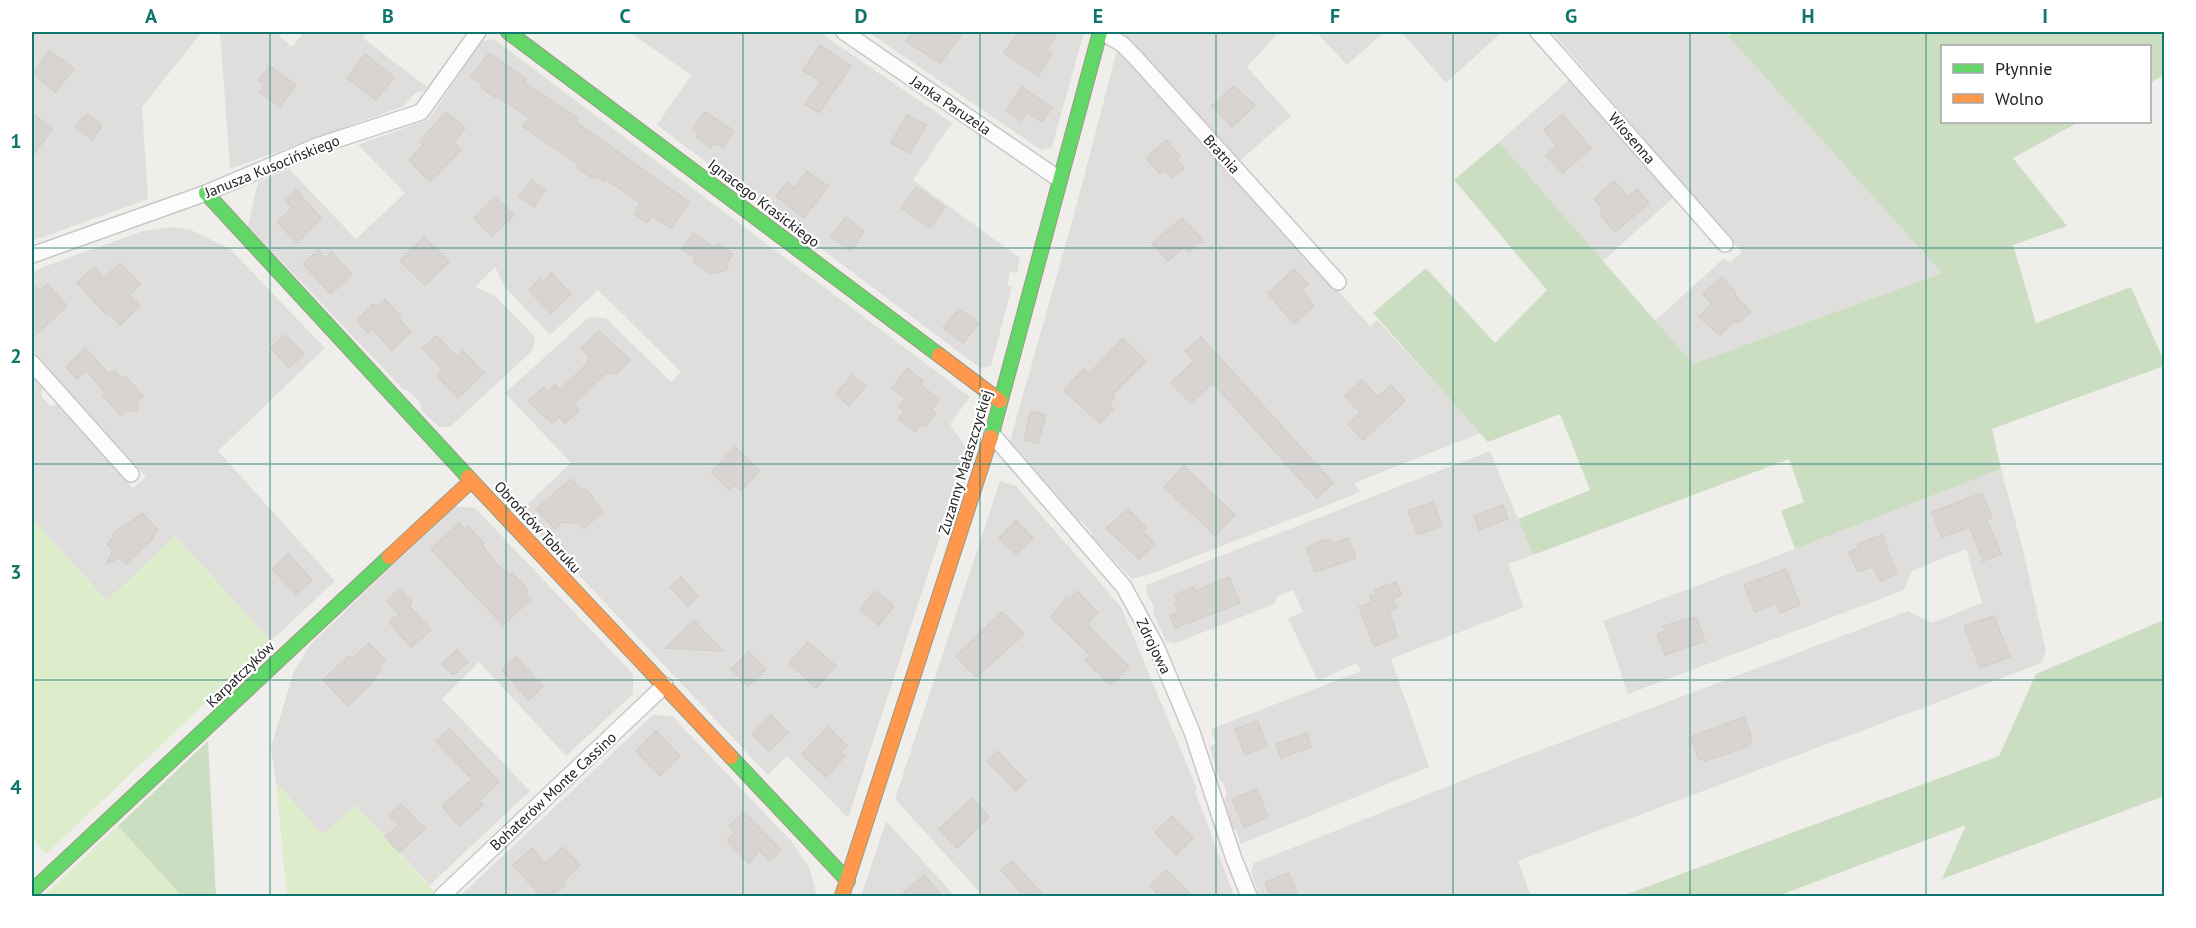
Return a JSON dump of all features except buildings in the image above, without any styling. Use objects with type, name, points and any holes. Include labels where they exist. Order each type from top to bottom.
[{"type":"street","name":"Janusza Kusocińskiego","points":[[32,255],[206,193],[317,147],[421,112],[478,32]]},
{"type":"street","name":"Ignacego Krasickiego","points":[[508,32],[1000,401]]},
{"type":"street","name":"Janka Paruzela","points":[[844,32],[1059,179]]},
{"type":"street","name":"Zuzanny Małaszczyckiej","points":[[842,897],[992,434],[1059,179],[1101,32]]},
{"type":"street","name":"Bratnia","points":[[1101,32],[1122,44],[1135,57],[1338,282]]},
{"type":"street","name":"Wiosenna","points":[[1538,32],[1725,244]]},
{"type":"street","name":"Obrońców Tobruku","points":[[206,193],[471,481],[848,881]]},
{"type":"street","points":[[32,363],[131,474]]},
{"type":"street","name":"Zdrojowa","points":[[992,434],[1124,587],[1156,646],[1192,732],[1234,859],[1250,897]]},
{"type":"street","name":"Karpatczyków","points":[[32,891],[471,481]]},
{"type":"street","name":"Bohaterów Monte Cassino","points":[[442,897],[664,685]]},
{"type":"shaded area","points":[[32,32],[44,35],[47,32],[202,32],[142,107],[148,199],[32,241]]},
{"type":"shaded area","points":[[220,32],[282,32],[279,36],[292,47],[304,32],[367,32],[363,38],[427,87],[424,91],[415,93],[404,106],[230,169]]},
{"type":"shaded area","points":[[629,32],[819,32],[952,123],[913,180],[1020,258],[1017,273],[1010,272],[1007,285],[1012,287],[991,366],[980,368],[657,125],[691,75]]},
{"type":"shaded area","points":[[868,32],[1084,32],[1052,147],[1041,150]]},
{"type":"shaded area","points":[[1121,32],[1279,32],[1247,67],[1291,116],[1240,161],[1234,159]]},
{"type":"shaded area","points":[[1316,32],[1384,32],[1347,65]]},
{"type":"shaded area","points":[[1401,32],[1502,32],[1446,83]]},
{"type":"shaded area","points":[[1552,32],[1725,32],[1942,273],[1693,364],[1655,321],[1724,258],[1730,263],[1742,252]]},
{"type":"shaded area","points":[[494,39],[970,397],[950,424],[968,451],[848,818],[787,756],[768,775],[519,512],[571,463],[505,393],[589,317],[606,318],[671,382],[681,372],[598,290],[550,335],[505,287],[495,267],[475,287],[494,295],[535,337],[533,350],[450,427],[439,427],[421,410],[421,404],[409,391],[404,390],[248,226],[258,182],[289,169],[356,239],[405,193],[358,145],[429,119],[482,41]]},
{"type":"shaded area","points":[[1117,50],[1124,54],[1183,120],[1184,125],[1199,138],[1370,326],[1377,320],[1481,433],[1354,483],[1361,492],[1132,579],[1092,537],[1092,533],[1082,521],[1077,520],[1010,441],[1075,211]]},
{"type":"shaded area","points":[[1569,80],[1674,197],[1602,262],[1499,142]]},
{"type":"shaded area","points":[[171,227],[191,230],[230,249],[325,348],[218,451],[335,581],[271,641],[175,536],[107,601],[34,521],[32,526],[32,376],[43,388],[41,396],[50,406],[57,405],[133,488],[146,477],[32,350],[32,273],[143,231]]},
{"type":"shaded area","points":[[1490,451],[1533,555],[1508,564],[1524,607],[1391,659],[1429,767],[1241,844],[1236,830],[1231,826],[1224,801],[1227,794],[1223,782],[1219,780],[1210,747],[1215,743],[1211,729],[1361,671],[1357,663],[1318,681],[1288,618],[1303,612],[1293,590],[1278,596],[1274,604],[1176,643],[1166,641],[1153,613],[1154,606],[1147,595],[1146,585]]},
{"type":"shaded area","points":[[2001,469],[2022,546],[2046,651],[2041,663],[1518,861],[1531,896],[1259,896],[1251,871],[1254,863],[1501,765],[1908,611],[1931,623],[1982,603],[1966,549],[1912,571],[1904,590],[1628,694],[1603,621]]},
{"type":"shaded area","points":[[1000,481],[1016,486],[1121,607],[1197,789],[1195,791],[1234,896],[983,896],[895,799]]},
{"type":"shaded area","points":[[455,506],[475,508],[633,674],[633,694],[566,756],[479,662],[442,699],[530,791],[430,885],[355,805],[323,835],[276,783],[271,747],[294,671],[311,644]]},
{"type":"shaded area","points":[[653,715],[672,716],[792,842],[809,867],[817,896],[460,896]]},
{"type":"shaded area","points":[[886,821],[955,896],[861,896]]},
{"type":"green space","points":[[1730,32],[2164,32],[2164,75],[2151,82],[2151,45],[1941,45],[1941,123],[2077,123],[2013,158],[2067,226],[2013,245],[2036,323],[2131,287],[2164,361],[2164,366],[1992,429],[2001,469],[1795,549],[1781,511],[1804,502],[1789,459],[1533,555],[1518,519],[1590,490],[1560,414],[1488,442],[1373,313],[1426,268],[1495,343],[1547,290],[1454,180],[1499,142],[1693,364],[1942,273],[1729,37]]},
{"type":"green space","points":[[34,521],[107,601],[175,536],[271,641],[46,854],[32,838],[32,526]]},
{"type":"green space","points":[[2164,620],[2164,796],[1942,879],[1966,825],[1778,896],[1622,896],[1999,756],[2036,674]]},
{"type":"green space","points":[[208,741],[216,896],[182,896],[118,826]]},
{"type":"green space","points":[[276,783],[323,835],[355,805],[436,893],[433,896],[287,896]]},
{"type":"green space","points":[[118,826],[182,896],[43,896]]},
{"type":"traffic: fast","points":[[508,32],[939,355]]},
{"type":"traffic: fast","points":[[991,437],[1100,32]]},
{"type":"traffic: fast","points":[[206,193],[468,477]]},
{"type":"traffic: fast","points":[[32,891],[389,557]]},
{"type":"traffic: fast","points":[[731,757],[848,881]]},
{"type":"traffic: slow","points":[[939,355],[1000,401]]},
{"type":"traffic: slow","points":[[842,896],[991,437]]},
{"type":"traffic: slow","points":[[468,477],[731,757]]},
{"type":"traffic: slow","points":[[389,557],[471,481]]}]
